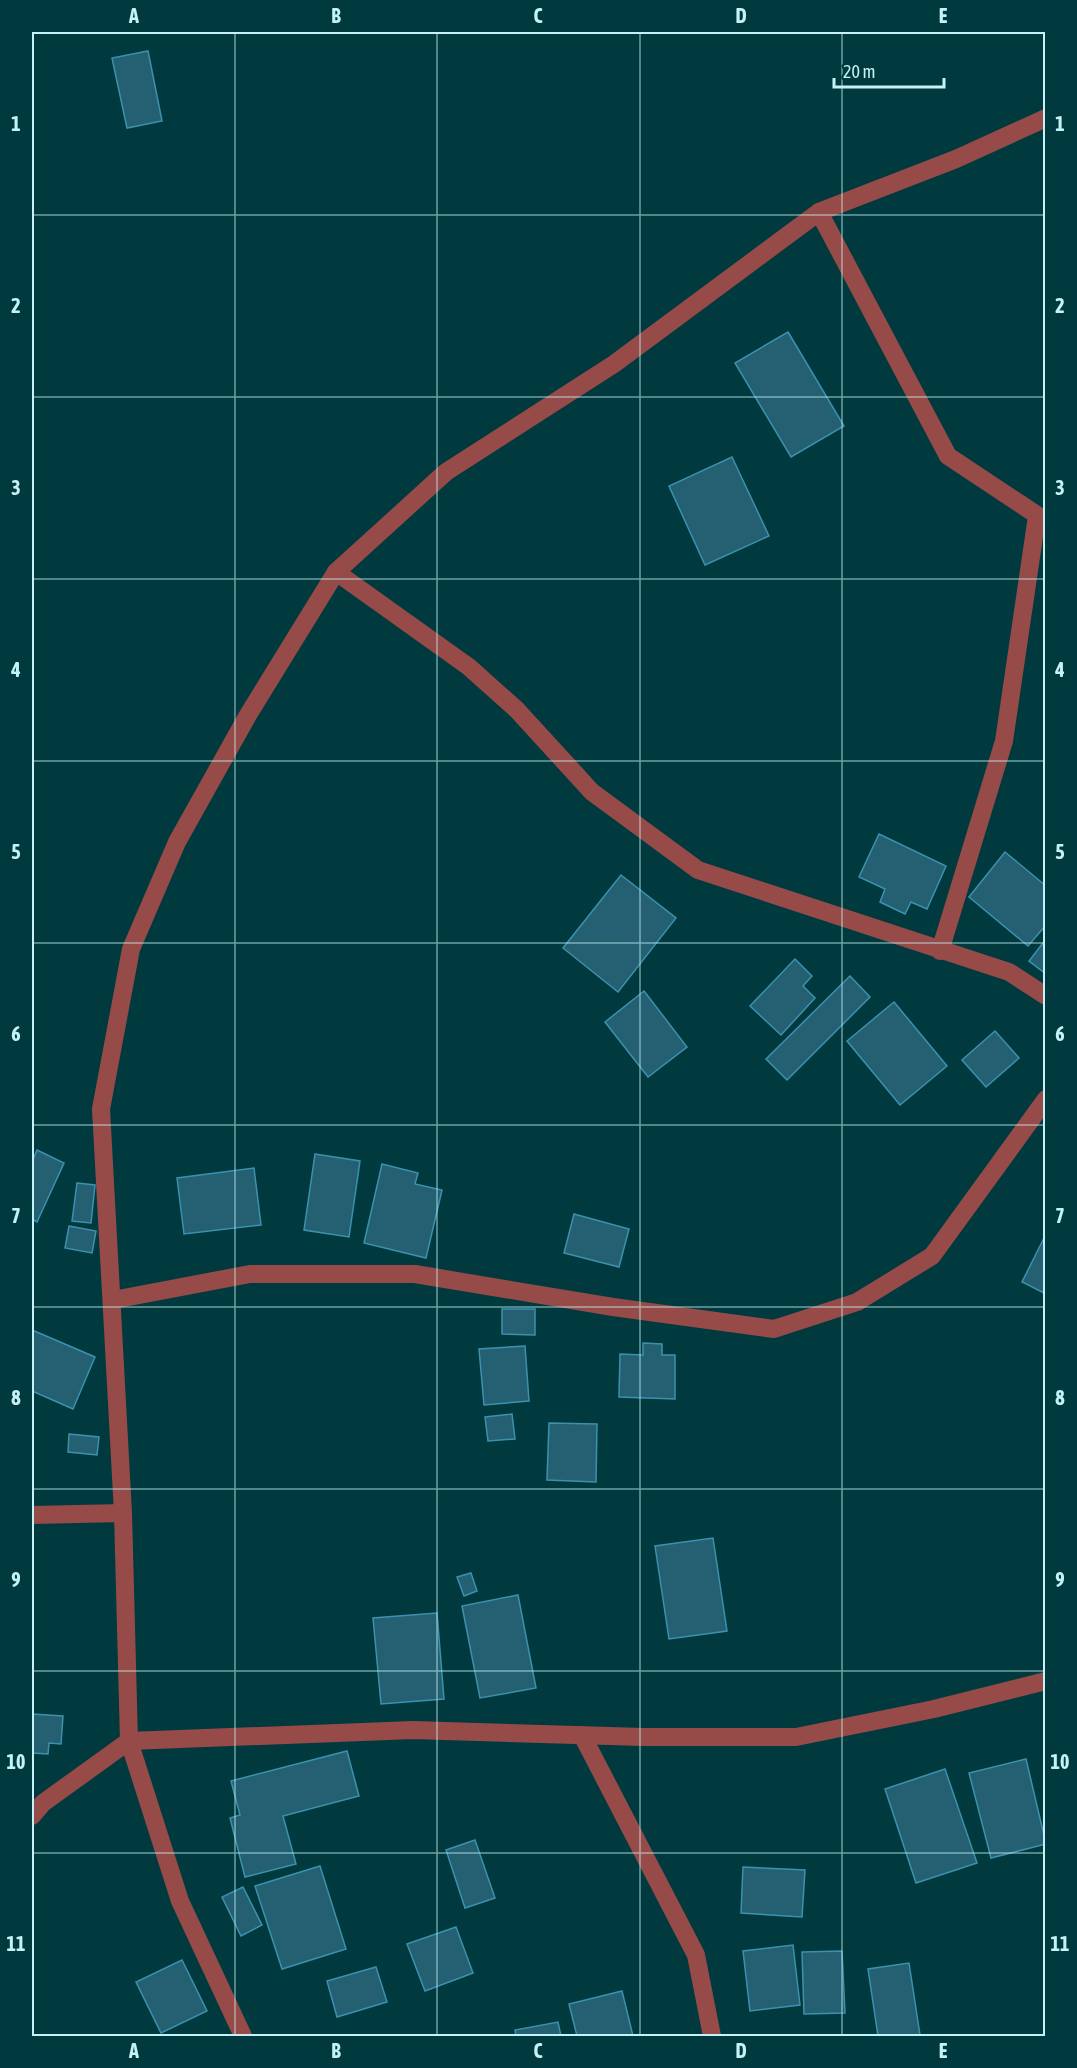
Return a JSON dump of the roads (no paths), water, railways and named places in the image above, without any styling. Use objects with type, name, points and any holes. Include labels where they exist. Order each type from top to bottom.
[{"type":"street","points":[[243,2037],[180,1901],[129,1741],[123,1513],[113,1300],[100,1109],[130,949],[177,842],[248,715],[336,572],[446,472],[614,364],[819,212],[956,159],[1046,118]]},
{"type":"street","points":[[819,212],[948,456],[1041,519],[1004,741],[940,951]]},
{"type":"street","points":[[336,572],[469,666],[517,710],[592,792],[698,870],[1009,972],[1046,996]]},
{"type":"street","points":[[113,1300],[250,1274],[415,1274],[613,1307],[774,1329],[857,1302],[932,1256],[1046,1099]]},
{"type":"street","points":[[32,1515],[123,1513]]},
{"type":"street","points":[[32,1816],[43,1803],[129,1741],[413,1730],[582,1735],[796,1737],[934,1709],[1046,1681]]},
{"type":"street","points":[[582,1735],[696,1955],[712,2037]]}]
